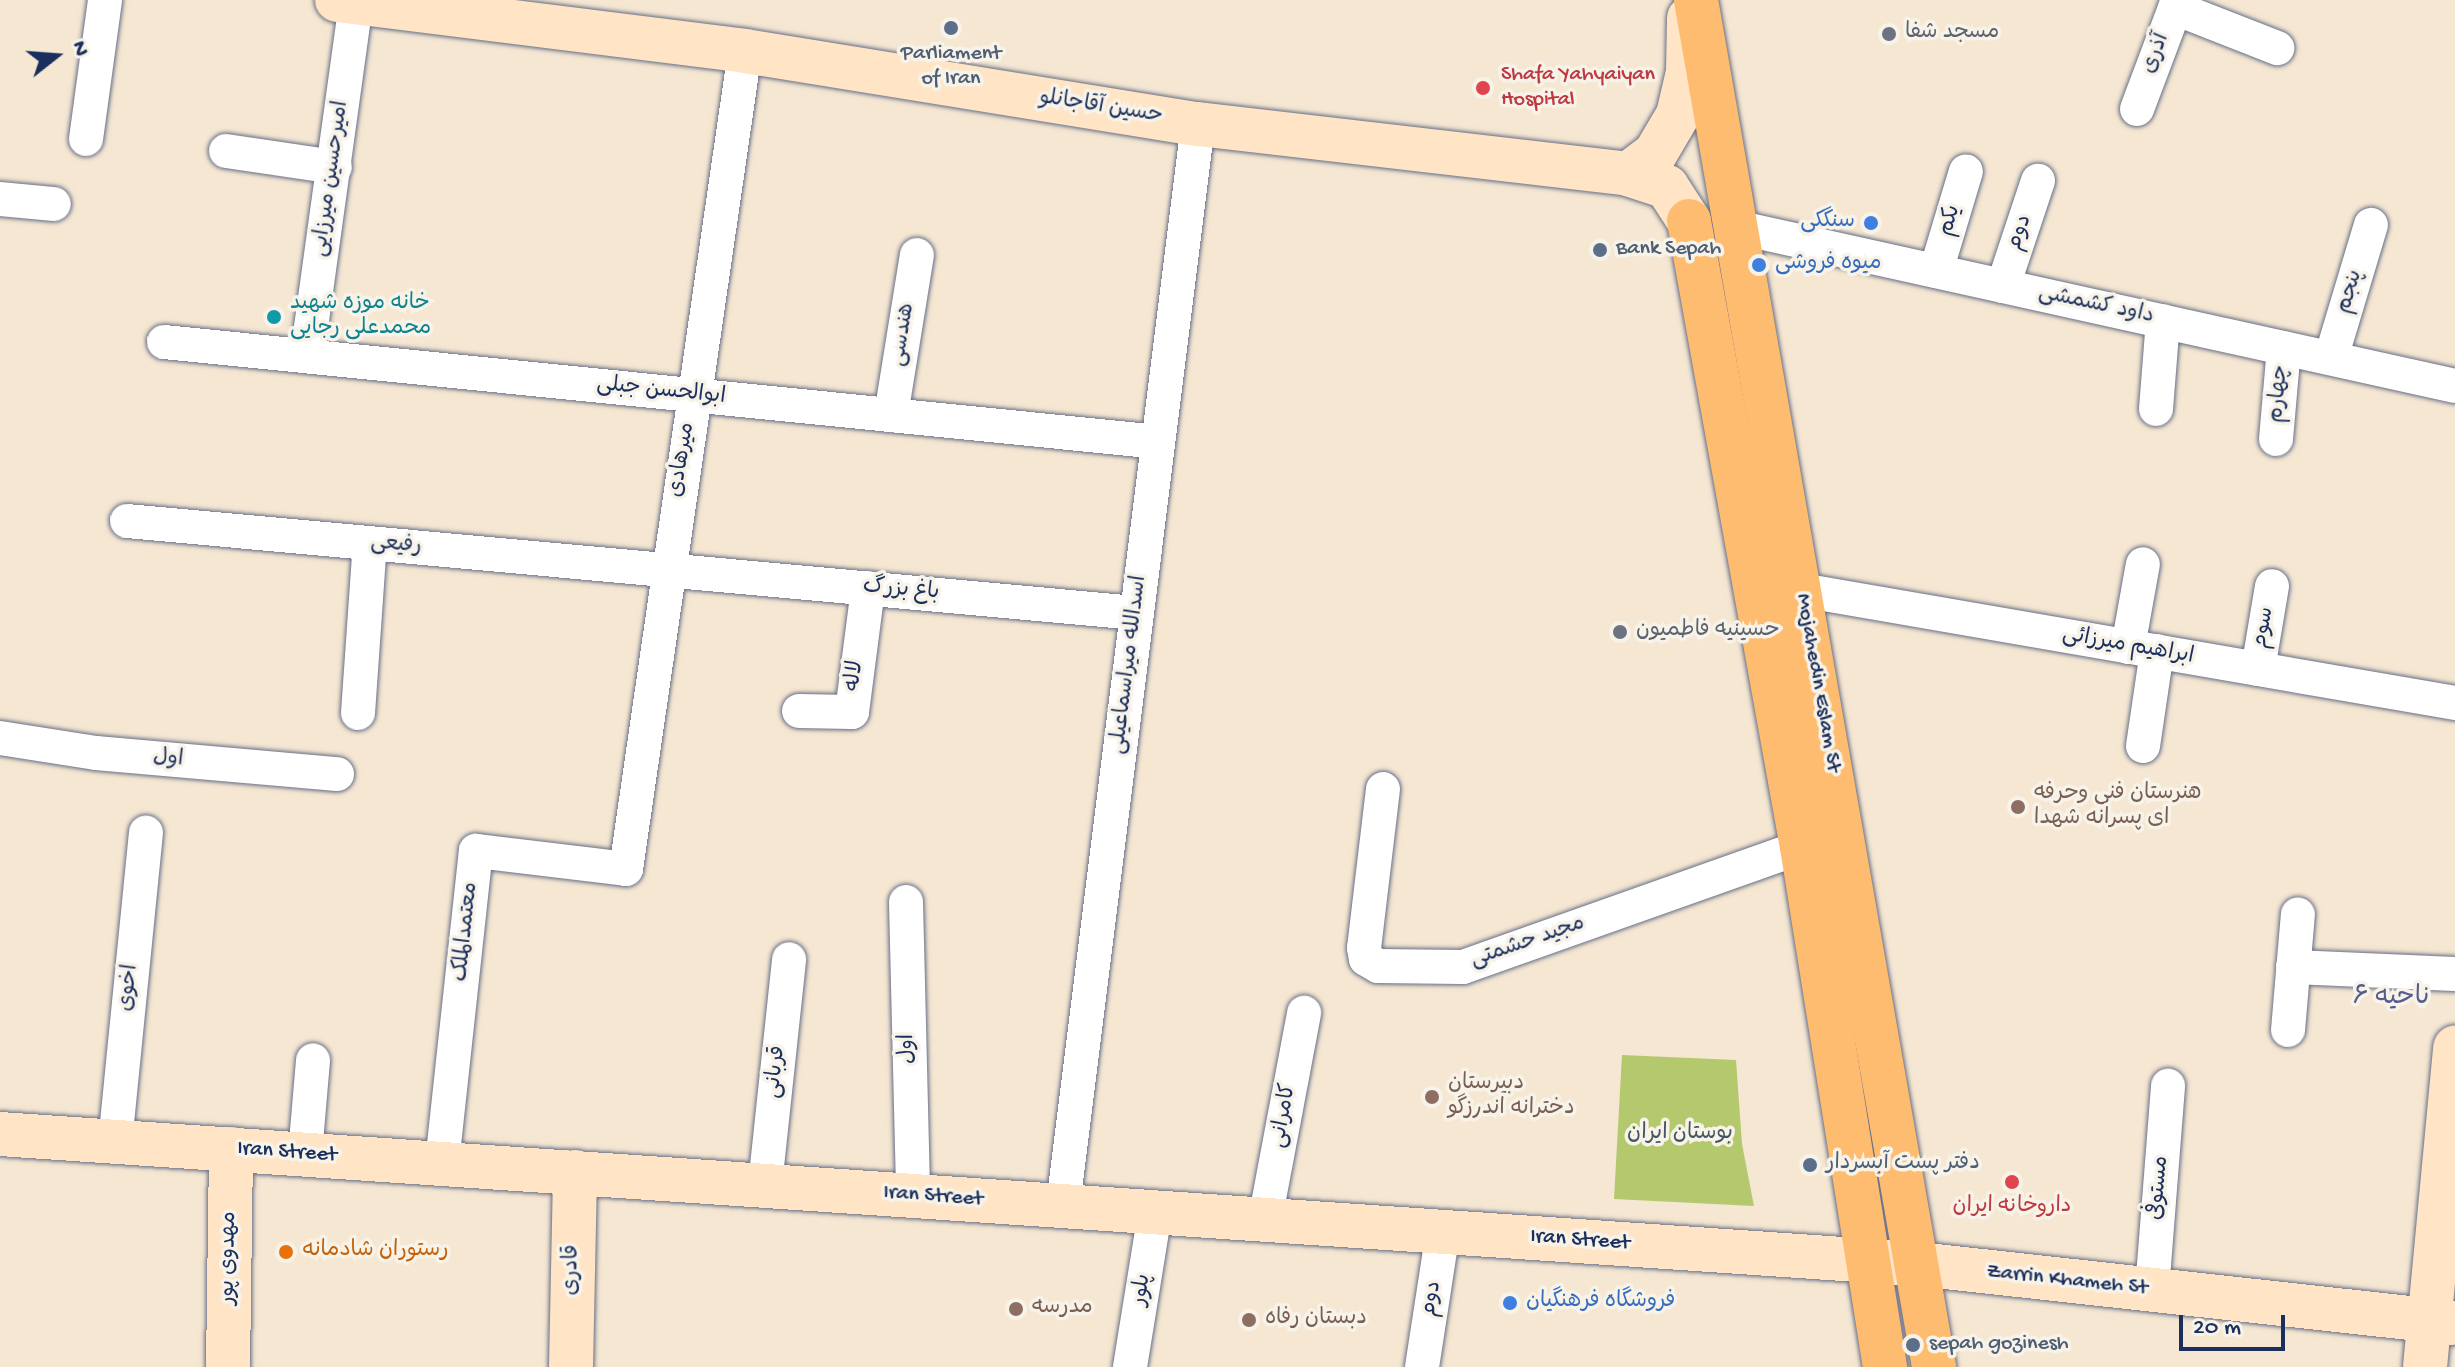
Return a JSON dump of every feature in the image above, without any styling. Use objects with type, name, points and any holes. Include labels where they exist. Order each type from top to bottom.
[{"type":"main road","points":[[1628,174],[1655,154],[1678,115],[1688,72],[1689,0]]},
{"type":"main road","name":"Mojahedin Eslam St","points":[[1696,0],[1934,1367]]},
{"type":"main road","name":"حسین آقاجانلو","points":[[347,1],[745,51],[1198,124],[1628,174],[1667,187],[1689,221]]},
{"type":"main road","name":"Mojahedin Eslam St","points":[[1689,221],[1802,847],[1885,1367]]},
{"type":"main road","points":[[2425,1367],[2442,1321],[2455,1047]]},
{"type":"main road","name":"Iran Street","points":[[0,1134],[1918,1264]]},
{"type":"main road","name":"مهدوی پور","points":[[228,1367],[231,1149]]},
{"type":"main road","name":"قادرى","points":[[571,1367],[575,1172]]},
{"type":"main road","name":"Zarrin Khameh St","points":[[1918,1264],[2442,1321]]},
{"type":"street","points":[[86,139],[105,0]]},
{"type":"street","name":"امیرحسین میرزایی","points":[[307,356],[335,167],[347,1]]},
{"type":"street","points":[[2176,4],[2277,48]]},
{"type":"street","name":"آذری","points":[[2137,109],[2176,4]]},
{"type":"street","name":"میرهادی","points":[[626,869],[665,570],[745,51]]},
{"type":"street","name":"اسدالله میراسماعیلی","points":[[1063,1205],[1198,124]]},
{"type":"street","points":[[226,151],[335,167]]},
{"type":"street","name":"یکم","points":[[1936,271],[1966,171]]},
{"type":"street","name":"دوم","points":[[2003,286],[2038,181]]},
{"type":"street","points":[[0,199],[54,204]]},
{"type":"street","name":"پنجم","points":[[2331,358],[2371,225]]},
{"type":"street","name":"داود کشمشی","points":[[1736,227],[2455,386]]},
{"type":"street","name":"هندسی","points":[[891,415],[917,255]]},
{"type":"street","points":[[2156,409],[2163,321]]},
{"type":"street","name":"ابوالحسن جبلی","points":[[164,342],[1158,442]]},
{"type":"street","name":"چهارم","points":[[2276,439],[2284,348]]},
{"type":"street","name":"رفیعی","points":[[127,521],[665,570]]},
{"type":"street","points":[[358,713],[370,543]]},
{"type":"street","points":[[2143,564],[2143,746]]},
{"type":"street","name":"باغ بزرگ","points":[[665,570],[1136,613]]},
{"type":"street","name":"سوم","points":[[2258,669],[2272,586]]},
{"type":"street","name":"لاله","points":[[799,711],[852,712],[868,588]]},
{"type":"street","name":"ابراهیم میرزائی","points":[[1801,590],[2455,703]]},
{"type":"street","name":"اول","points":[[0,738],[96,753],[337,774]]},
{"type":"street","name":"مجید حشمتی","points":[[1383,789],[1364,948],[1366,959],[1378,966],[1463,967],[1802,847]]},
{"type":"street","name":"اخوی","points":[[115,1143],[146,833]]},
{"type":"street","name":"معتمدالملک","points":[[442,1163],[476,851],[626,869]]},
{"type":"street","name":"اول","points":[[906,902],[913,1196]]},
{"type":"street","points":[[2288,1030],[2298,914]]},
{"type":"street","name":"قربانی","points":[[765,1185],[789,959]]},
{"type":"street","points":[[2293,967],[2455,974]]},
{"type":"street","name":"کامرانی","points":[[1265,1220],[1304,1013]]},
{"type":"street","points":[[305,1154],[313,1060]]},
{"type":"street","name":"مستوفی","points":[[2152,1290],[2168,1086]]},
{"type":"street","name":"پلور","points":[[1130,1367],[1155,1212]]},
{"type":"street","name":"دوم","points":[[1422,1367],[1443,1232]]},
{"type":"green space","name":"بوستان ایران","points":[[1622,1055],[1736,1060],[1742,1144],[1754,1206],[1614,1199]]},
{"type":"place","name":"Parliament of Iran","points":[[951,28]]},
{"type":"place","name":"مسجد شفا","points":[[1889,34]]},
{"type":"place","name":"Shafa Yahyaiyan Hospital","points":[[1483,88]]},
{"type":"place","name":"سنگکی","points":[[1871,223]]},
{"type":"place","name":"Bank Sepah","points":[[1600,250]]},
{"type":"place","name":"میوه فروشی","points":[[1759,265]]},
{"type":"place","name":"خانه موزه شهید محمدعلی رجایی","points":[[274,317]]},
{"type":"place","name":"حسینیه فاطمیون","points":[[1620,632]]},
{"type":"place","name":"هنرستان فنی وحرفه ای پسرانه شهدا","points":[[2018,807]]},
{"type":"place","name":"دبیرستان دخترانه اندرزگو","points":[[1432,1097]]},
{"type":"place","name":"دفتر پست آبسردار","points":[[1810,1165]]},
{"type":"place","name":"داروخانه ایران","points":[[2012,1182]]},
{"type":"place","name":"رستوران شادمانه","points":[[286,1252]]},
{"type":"place","name":"فروشگاه فرهنگیان","points":[[1510,1303]]},
{"type":"place","name":"مدرسه","points":[[1016,1309]]},
{"type":"place","name":"دبستان رفاه","points":[[1249,1320]]},
{"type":"place","name":"sepah gozinesh","points":[[1913,1345]]},
{"type":"district","name":"ناحیه ۶","points":[[2391,999]]}]
